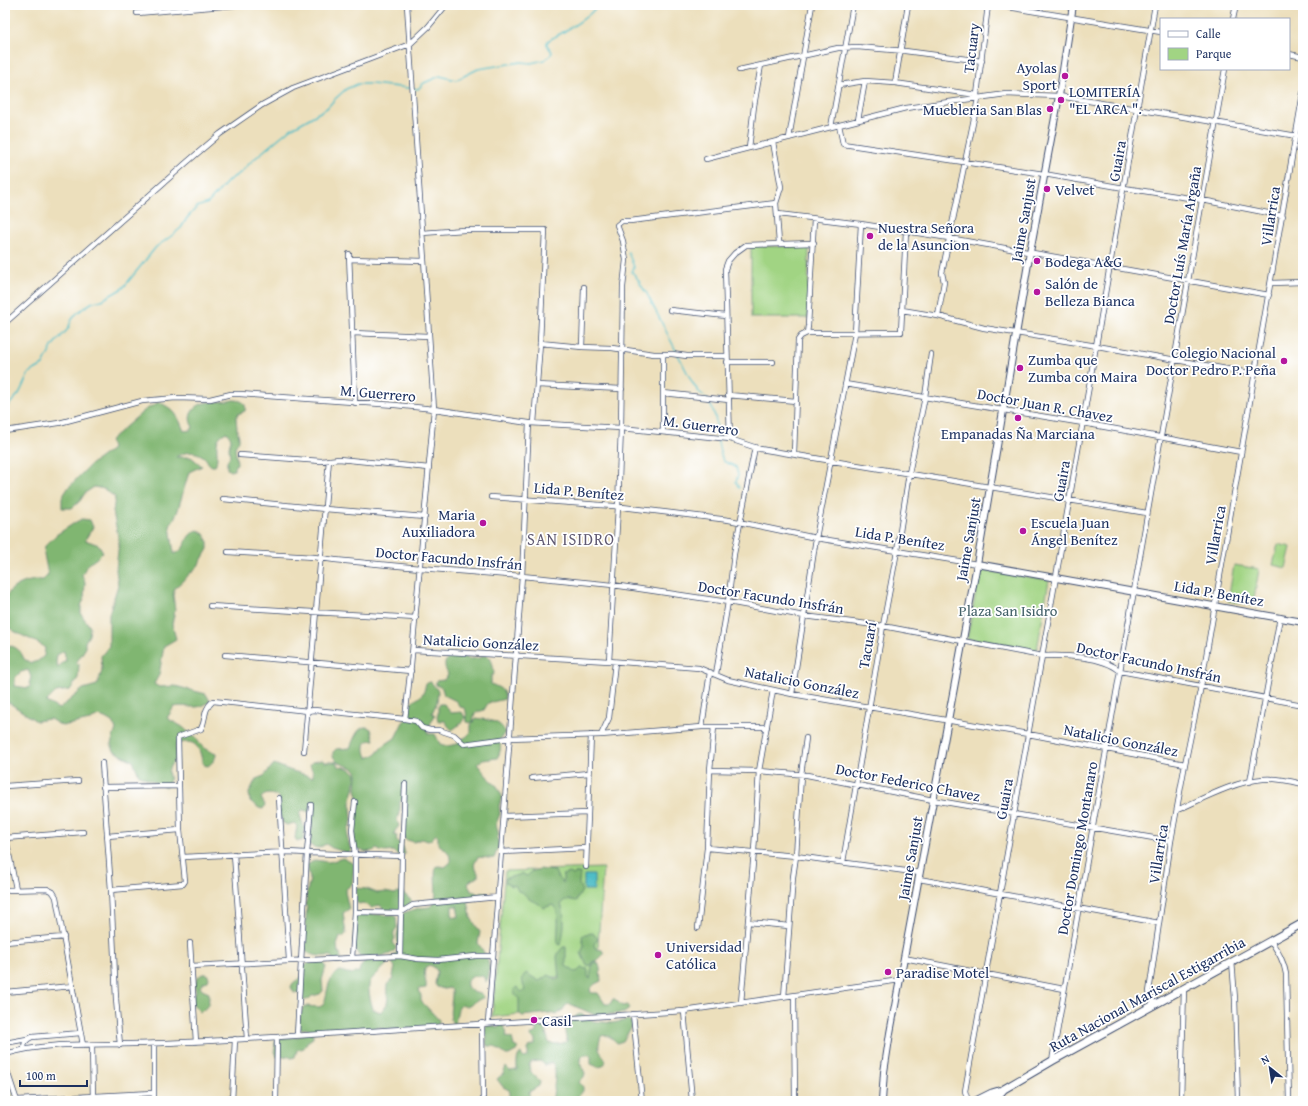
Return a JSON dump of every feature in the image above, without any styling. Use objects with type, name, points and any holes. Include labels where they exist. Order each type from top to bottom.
[{"type":"main road","name":"Jaime Sanjust","points":[[882,1101],[884,1072],[900,980],[977,564],[1030,252],[1059,96],[1073,5]]},
{"type":"main road","name":"Lida P. Benítez","points":[[977,564],[1303,622]]},
{"type":"main road","name":"Ruta Nacional Mariscal Estigarribia","points":[[976,1101],[1004,1089],[1154,1004],[1303,923]]},
{"type":"main road","name":"Ruta Nacional Mariscal Estigarribia","points":[[990,1101],[996,1098],[1004,1089]]},
{"type":"street","points":[[137,13],[236,5]]},
{"type":"street","points":[[405,718],[413,650],[434,409],[413,85],[406,5]]},
{"type":"street","points":[[5,323],[205,146],[262,105],[293,88],[410,44],[428,27],[446,5]]},
{"type":"street","points":[[789,138],[812,5]]},
{"type":"street","points":[[832,127],[853,5]]},
{"type":"street","points":[[895,83],[908,5]]},
{"type":"street","name":"Tacuary","points":[[938,316],[944,282],[942,273],[978,97],[988,5]]},
{"type":"street","points":[[995,5],[1071,16],[1160,32]]},
{"type":"street","name":"Guaira","points":[[968,1101],[965,1091],[1097,346],[1155,5]]},
{"type":"street","points":[[1234,18],[1236,5]]},
{"type":"street","points":[[739,70],[838,48],[857,47],[900,50],[982,61]]},
{"type":"street","points":[[1290,54],[1303,57]]},
{"type":"street","points":[[749,148],[761,65]]},
{"type":"street","name":"Doctor Luís María Argaña","points":[[1133,591],[1225,70]]},
{"type":"street","points":[[839,85],[865,81],[895,83],[978,97]]},
{"type":"street","points":[[858,120],[865,81]]},
{"type":"street","name":"Villarrica","points":[[1154,1004],[1149,992],[1171,841],[1201,686],[1303,93]]},
{"type":"street","points":[[706,159],[906,108],[1006,94],[1059,96],[1303,137]]},
{"type":"street","points":[[839,125],[842,144],[1044,174],[1202,200],[1283,216]]},
{"type":"street","points":[[773,142],[781,187],[776,203],[779,243]]},
{"type":"street","points":[[608,661],[618,507],[622,389],[623,287],[626,260],[623,241],[616,225],[622,221],[776,203]]},
{"type":"street","points":[[778,214],[861,224],[949,238],[1269,295]]},
{"type":"street","points":[[807,333],[814,243],[814,219]]},
{"type":"street","points":[[792,694],[816,538],[855,333],[861,224]]},
{"type":"street","points":[[422,233],[464,230],[545,230],[540,343],[537,384],[531,423],[522,576],[488,1023]]},
{"type":"street","points":[[794,454],[798,340],[801,336],[807,333],[901,332],[906,231]]},
{"type":"street","points":[[730,438],[725,270],[728,261],[734,253],[746,245],[814,243]]},
{"type":"street","points":[[355,403],[349,256],[424,261]]},
{"type":"street","points":[[1271,283],[1303,282]]},
{"type":"street","points":[[582,347],[584,287]]},
{"type":"street","points":[[670,310],[726,316]]},
{"type":"street","points":[[902,310],[938,316],[984,328],[1016,332],[1255,374]]},
{"type":"street","points":[[352,333],[429,336]]},
{"type":"street","points":[[540,343],[582,347],[622,348],[654,354],[727,356]]},
{"type":"street","points":[[663,354],[663,432]]},
{"type":"street","name":"Tacuarí","points":[[843,862],[882,626],[897,551],[909,473],[931,354]]},
{"type":"street","points":[[727,362],[773,362]]},
{"type":"street","points":[[537,384],[622,389]]},
{"type":"street","name":"Doctor Juan R. Chavez","points":[[845,384],[1083,423],[1241,452]]},
{"type":"street","points":[[663,393],[709,398],[796,401]]},
{"type":"street","name":"M. Guerrero","points":[[5,431],[59,423],[142,401],[176,398],[210,399],[231,394],[247,395],[434,409],[531,423],[621,428],[730,438],[755,447],[1147,513]]},
{"type":"street","points":[[716,674],[734,554],[755,447]]},
{"type":"street","points":[[240,455],[328,460],[340,459],[429,468]]},
{"type":"street","points":[[304,751],[328,460]]},
{"type":"street","name":"Lida P. Benítez","points":[[491,497],[618,507],[740,522],[816,538],[977,564]]},
{"type":"street","points":[[223,499],[324,510],[425,517]]},
{"type":"street","name":"Doctor Facundo Insfrán","points":[[228,552],[320,558],[613,584],[728,602],[804,616],[882,626],[1042,656],[1084,658],[1114,666],[1120,671],[1303,705]]},
{"type":"street","name":"Doctor Domingo Montanaro","points":[[1052,1061],[1133,591]]},
{"type":"street","points":[[210,606],[416,618]]},
{"type":"street","points":[[1250,782],[1280,617]]},
{"type":"street","name":"Natalicio González","points":[[413,650],[608,661],[699,668],[728,680],[792,694],[1028,734],[1185,764]]},
{"type":"street","points":[[225,655],[411,671]]},
{"type":"street","points":[[601,735],[609,718],[615,662]]},
{"type":"street","points":[[702,727],[710,672]]},
{"type":"street","points":[[741,1003],[754,852],[759,771],[773,690]]},
{"type":"street","points":[[111,890],[183,884],[185,881],[180,830],[178,737],[201,729],[207,707],[213,701],[308,711],[314,710],[405,718],[416,721],[422,728],[439,730],[454,735],[464,744],[509,738],[601,735],[702,727],[767,727]]},
{"type":"street","points":[[698,928],[706,848],[714,727]]},
{"type":"street","points":[[586,867],[591,735]]},
{"type":"street","points":[[784,997],[801,775],[806,738]]},
{"type":"street","points":[[102,763],[120,1045]]},
{"type":"street","name":"Doctor Federico Chavez","points":[[710,770],[759,771],[801,775],[933,800],[1171,841]]},
{"type":"street","points":[[532,778],[590,773]]},
{"type":"street","points":[[1177,810],[1229,788],[1262,779],[1280,779],[1303,784]]},
{"type":"street","points":[[5,786],[78,782]]},
{"type":"street","points":[[400,956],[400,913],[405,784]]},
{"type":"street","points":[[104,787],[178,786]]},
{"type":"street","points":[[279,798],[289,960]]},
{"type":"street","points":[[352,958],[355,912],[355,855],[352,830],[356,802]]},
{"type":"street","points":[[297,1035],[311,805]]},
{"type":"street","points":[[504,816],[588,813]]},
{"type":"street","points":[[107,836],[180,830]]},
{"type":"street","points":[[16,889],[5,837],[83,832]]},
{"type":"street","points":[[501,852],[586,848]]},
{"type":"street","points":[[706,848],[843,862],[919,876],[999,894],[1159,923]]},
{"type":"street","points":[[183,857],[283,852],[402,856]]},
{"type":"street","points":[[234,854],[247,1039]]},
{"type":"street","points":[[5,890],[47,888],[54,892],[64,937],[83,1045]]},
{"type":"street","points":[[355,912],[400,913],[413,905],[498,897]]},
{"type":"street","points":[[748,922],[789,926]]},
{"type":"street","points":[[5,942],[64,937]]},
{"type":"street","points":[[1271,941],[1283,961],[1286,974],[1289,1101]]},
{"type":"street","points":[[190,943],[196,1042]]},
{"type":"street","points":[[191,966],[289,960],[400,956],[438,960],[476,956],[493,956]]},
{"type":"street","points":[[904,958],[1064,989]]},
{"type":"street","points":[[1232,961],[1235,999],[1238,1101]]},
{"type":"street","points":[[5,1054],[24,1049],[83,1045],[196,1042],[684,1011],[900,980]]},
{"type":"street","points":[[5,992],[73,986]]},
{"type":"street","points":[[1181,1101],[1184,988]]},
{"type":"street","points":[[794,996],[795,1101]]},
{"type":"street","points":[[684,1011],[692,1101]]},
{"type":"street","points":[[633,1014],[642,1101]]},
{"type":"street","points":[[482,1023],[483,1101]]},
{"type":"street","points":[[5,1043],[32,1037],[81,1033]]},
{"type":"street","points":[[276,1101],[277,1037]]},
{"type":"street","points":[[24,1049],[24,1043],[28,1039]]},
{"type":"street","points":[[232,1101],[235,1039]]},
{"type":"street","points":[[154,1044],[154,1101]]},
{"type":"street","points":[[92,1045],[93,1098]]},
{"type":"street","points":[[5,1066],[17,1100],[93,1098],[154,1093]]},
{"type":"green space","points":[[751,246],[809,247],[808,318],[751,318]]},
{"type":"green space","points":[[239,400],[245,405],[245,411],[238,414],[236,418],[239,440],[235,447],[237,463],[234,470],[230,471],[227,469],[227,461],[230,456],[229,448],[231,439],[227,432],[219,438],[217,442],[217,461],[215,466],[208,463],[203,456],[191,452],[176,457],[191,457],[202,466],[189,472],[177,513],[170,526],[174,554],[182,549],[190,536],[198,530],[204,534],[208,542],[208,549],[198,566],[175,588],[173,595],[175,610],[172,624],[176,639],[164,646],[159,675],[154,684],[159,687],[175,686],[206,694],[210,701],[197,707],[174,707],[167,718],[196,737],[201,746],[216,754],[216,756],[214,761],[208,766],[204,765],[195,744],[185,742],[176,744],[175,760],[169,769],[170,780],[166,787],[139,775],[133,761],[114,751],[111,744],[116,729],[112,722],[105,718],[99,716],[90,720],[62,726],[50,719],[36,721],[5,700],[5,692],[8,690],[5,674],[5,648],[8,645],[16,648],[22,654],[24,659],[31,663],[38,661],[44,656],[45,648],[9,628],[5,624],[5,604],[8,593],[16,586],[27,582],[43,580],[48,575],[44,554],[45,546],[56,535],[82,519],[90,520],[93,527],[85,540],[99,545],[103,552],[89,564],[82,575],[85,582],[81,614],[90,627],[89,635],[85,642],[85,649],[76,663],[79,664],[78,678],[70,690],[56,692],[46,702],[59,709],[83,689],[97,685],[102,671],[101,656],[109,646],[109,614],[118,585],[116,570],[119,541],[113,512],[115,497],[104,489],[94,487],[85,493],[80,501],[72,508],[62,508],[62,497],[68,488],[90,465],[112,449],[110,440],[145,410],[159,402],[175,413],[184,431],[191,430],[193,427],[190,416],[196,407],[201,404],[211,402]],"holes":[[[64,651],[66,661],[64,661],[58,668],[56,662],[57,655]],[[28,670],[31,677],[29,684],[31,686],[28,688],[15,686],[15,678],[21,672]]]},
{"type":"green space","points":[[1278,544],[1291,547],[1286,568],[1273,565]]},
{"type":"green space","points":[[1234,565],[1259,569],[1253,605],[1228,601]]},
{"type":"green space","name":"Plaza San Isidro","points":[[980,570],[1049,580],[1037,650],[967,639]]},
{"type":"green space","points":[[455,653],[462,654],[468,659],[479,658],[486,655],[488,656],[492,663],[494,674],[491,676],[491,684],[501,689],[504,693],[505,699],[488,703],[484,710],[475,713],[471,723],[467,722],[466,711],[464,708],[460,707],[456,701],[444,695],[442,688],[436,685],[436,681],[444,680],[448,674],[445,664],[447,660]]},
{"type":"green space","points":[[431,682],[438,691],[437,702],[432,713],[435,715],[427,730],[428,734],[435,734],[440,744],[447,746],[458,744],[459,740],[466,737],[471,732],[471,725],[476,718],[497,723],[505,732],[499,741],[500,750],[497,758],[483,760],[477,764],[497,786],[502,796],[499,806],[500,814],[496,824],[499,835],[497,838],[499,844],[495,856],[494,858],[477,858],[474,865],[478,873],[478,877],[471,880],[468,884],[471,891],[478,894],[483,892],[487,893],[487,895],[482,897],[471,897],[468,901],[471,918],[480,932],[478,943],[488,962],[489,972],[486,982],[483,976],[473,976],[467,981],[467,986],[470,990],[481,994],[484,997],[467,1006],[461,1005],[458,1009],[455,1022],[453,1024],[450,1016],[452,990],[450,988],[444,989],[437,987],[435,984],[437,971],[434,967],[429,965],[426,967],[424,973],[426,988],[419,989],[421,1001],[439,1020],[439,1023],[434,1028],[386,1030],[379,1027],[373,1030],[363,1027],[357,1030],[328,1029],[315,1031],[307,1028],[301,1029],[297,1027],[301,1012],[305,1006],[320,1007],[323,1004],[334,975],[340,971],[352,974],[359,972],[366,959],[383,958],[387,960],[388,963],[371,980],[369,986],[369,994],[373,1009],[380,1012],[385,1008],[388,998],[388,985],[390,981],[394,979],[393,976],[395,967],[390,960],[399,950],[397,935],[403,913],[433,905],[436,896],[436,867],[445,867],[450,863],[450,856],[446,850],[438,844],[438,837],[436,834],[431,840],[428,841],[421,839],[414,842],[404,839],[404,796],[400,802],[397,820],[399,826],[394,835],[397,836],[396,840],[403,847],[405,854],[398,856],[393,851],[383,852],[377,849],[367,852],[357,849],[352,839],[355,836],[355,833],[352,826],[357,821],[355,813],[359,806],[356,789],[357,774],[353,768],[337,762],[333,756],[333,752],[336,749],[350,748],[355,736],[363,727],[371,729],[374,740],[367,741],[365,747],[366,754],[368,758],[376,754],[383,746],[395,738],[403,722],[409,717],[411,703],[423,693],[426,683]],"holes":[[[452,906],[457,906],[459,917],[452,917]]]},
{"type":"green space","points":[[440,704],[444,704],[451,713],[462,712],[465,718],[463,722],[452,730],[445,721],[438,721],[438,707]]},
{"type":"green space","points":[[322,760],[325,762],[336,762],[338,766],[350,769],[356,774],[354,790],[351,798],[352,821],[347,837],[351,850],[348,853],[332,848],[326,844],[318,848],[311,846],[309,843],[311,840],[310,832],[312,829],[310,812],[303,810],[300,812],[304,827],[304,839],[297,841],[295,838],[297,826],[294,823],[287,825],[283,823],[279,814],[279,797],[269,794],[263,796],[261,798],[265,805],[263,809],[259,808],[250,801],[249,793],[256,779],[264,776],[274,764],[313,777],[313,772],[310,765],[312,762]]},
{"type":"green space","points":[[343,858],[354,864],[352,884],[346,889],[345,892],[349,909],[343,913],[346,934],[343,937],[340,937],[337,945],[341,959],[341,962],[338,964],[331,956],[312,955],[303,949],[307,907],[305,904],[310,879],[307,865],[315,860],[329,862]]},
{"type":"green space","points":[[603,868],[596,978],[551,977],[529,1013],[492,1017],[505,871]]},
{"type":"green space","points":[[540,869],[555,871],[558,878],[563,883],[562,875],[570,873],[573,875],[580,873],[579,884],[582,891],[576,901],[565,900],[561,904],[564,915],[564,924],[561,945],[558,944],[558,919],[556,909],[553,905],[543,908],[538,903],[529,899],[518,891],[515,885],[511,886],[505,882],[506,878],[519,875],[521,873],[527,876],[532,871]]},
{"type":"green space","points":[[356,888],[367,889],[377,893],[403,893],[412,901],[398,911],[384,910],[379,905],[372,908],[363,903],[359,904],[356,902]]},
{"type":"green space","points":[[358,913],[393,915],[396,917],[397,928],[394,933],[395,938],[393,942],[396,948],[394,952],[379,956],[359,956],[353,946],[355,915]]},
{"type":"green space","points":[[593,933],[598,939],[594,944],[595,948],[602,950],[604,954],[599,959],[592,962],[591,965],[587,966],[581,953],[584,946],[582,936]]},
{"type":"green space","points":[[563,947],[566,947],[566,966],[575,972],[581,968],[588,969],[588,977],[590,979],[592,965],[594,962],[598,963],[601,981],[590,989],[591,993],[598,993],[605,1004],[610,1004],[613,999],[615,999],[622,1006],[629,1006],[628,1010],[624,1013],[595,1015],[570,1004],[566,1005],[562,1011],[556,1015],[550,1013],[522,1016],[519,1013],[519,999],[514,993],[514,989],[517,987],[522,992],[525,990],[523,979],[526,973],[539,981],[549,975],[559,979],[557,957],[558,953]]},
{"type":"green space","points":[[310,962],[321,962],[324,963],[326,967],[322,980],[323,991],[320,994],[303,1001],[299,992],[294,993],[291,987],[301,978],[303,967]]},
{"type":"green space","points":[[203,974],[207,974],[209,978],[208,981],[204,982],[200,987],[202,990],[209,993],[209,999],[207,1006],[200,1012],[191,1002],[193,995],[196,992],[195,984],[197,979]]},
{"type":"green space","points":[[581,1014],[593,1021],[612,1023],[628,1020],[631,1022],[632,1026],[623,1041],[617,1043],[608,1036],[601,1036],[599,1047],[606,1061],[603,1066],[598,1067],[591,1064],[591,1057],[589,1054],[582,1056],[580,1063],[585,1073],[584,1077],[579,1082],[583,1087],[583,1091],[578,1097],[571,1101],[553,1101],[555,1075],[554,1066],[552,1063],[544,1065],[541,1061],[531,1062],[529,1065],[532,1073],[540,1082],[539,1086],[529,1092],[529,1100],[524,1101],[520,1098],[510,1100],[508,1097],[510,1093],[509,1090],[503,1087],[497,1079],[503,1074],[506,1067],[510,1071],[517,1070],[519,1054],[521,1053],[524,1058],[528,1057],[528,1047],[535,1045],[535,1040],[531,1037],[531,1035],[536,1032],[536,1025],[545,1028],[549,1043],[562,1043],[567,1041],[565,1030],[566,1022]]},
{"type":"green space","points":[[501,1023],[505,1028],[507,1035],[506,1037],[512,1038],[514,1046],[518,1048],[518,1050],[509,1055],[506,1055],[494,1046],[487,1046],[486,1042],[487,1038],[484,1028],[491,1025],[498,1027]]},
{"type":"green space","points":[[309,1032],[313,1034],[313,1038],[307,1042],[304,1048],[297,1050],[295,1057],[277,1057],[274,1051],[275,1041],[283,1038],[299,1037]]},
{"type":"green space","points":[[5,1080],[13,1100],[13,1101],[5,1101]]},
{"type":"water","points":[[584,875],[594,875],[594,890],[584,890]]},
{"type":"waterway","points":[[5,409],[19,394],[29,373],[43,365],[53,345],[68,329],[76,314],[93,302],[102,300],[123,288],[156,247],[181,228],[187,218],[197,207],[208,203],[229,180],[240,173],[279,138],[289,130],[327,108],[346,89],[358,84],[418,89],[424,83],[440,76],[456,80],[478,69],[521,62],[531,63],[544,60],[550,56],[552,52],[547,45],[547,42],[580,21],[598,5]]},
{"type":"waterway","points":[[628,252],[634,267],[632,272],[646,292],[692,382],[698,391],[704,396]]},
{"type":"waterway","points":[[706,399],[714,415],[718,443],[723,461],[736,467],[738,475],[736,482],[739,488]]},
{"type":"place","name":"Ayolas Sport","points":[[1065,76]]},
{"type":"place","name":"LOMITERÍA \"EL ARCA \".","points":[[1061,100]]},
{"type":"place","name":"Muebleria San Blas","points":[[1050,109]]},
{"type":"place","name":"Velvet","points":[[1047,189]]},
{"type":"place","name":"Nuestra Señora de la Asuncion","points":[[870,236]]},
{"type":"place","name":"Bodega A&G","points":[[1037,261]]},
{"type":"place","name":"Salón de Belleza Bianca","points":[[1037,292]]},
{"type":"place","name":"Colegio Nacional Doctor Pedro P. Peña","points":[[1284,361]]},
{"type":"place","name":"Zumba que Zumba con Maira","points":[[1020,368]]},
{"type":"place","name":"Empanadas Ña Marciana","points":[[1018,418]]},
{"type":"place","name":"Maria Auxiliadora","points":[[483,523]]},
{"type":"place","name":"Escuela Juan Ángel Benítez","points":[[1023,531]]},
{"type":"place","name":"Universidad Católica","points":[[658,955]]},
{"type":"place","name":"Paradise Motel","points":[[888,972]]},
{"type":"place","name":"Casil","points":[[534,1020]]},
{"type":"district","name":"SAN ISIDRO","points":[[571,539]]}]
